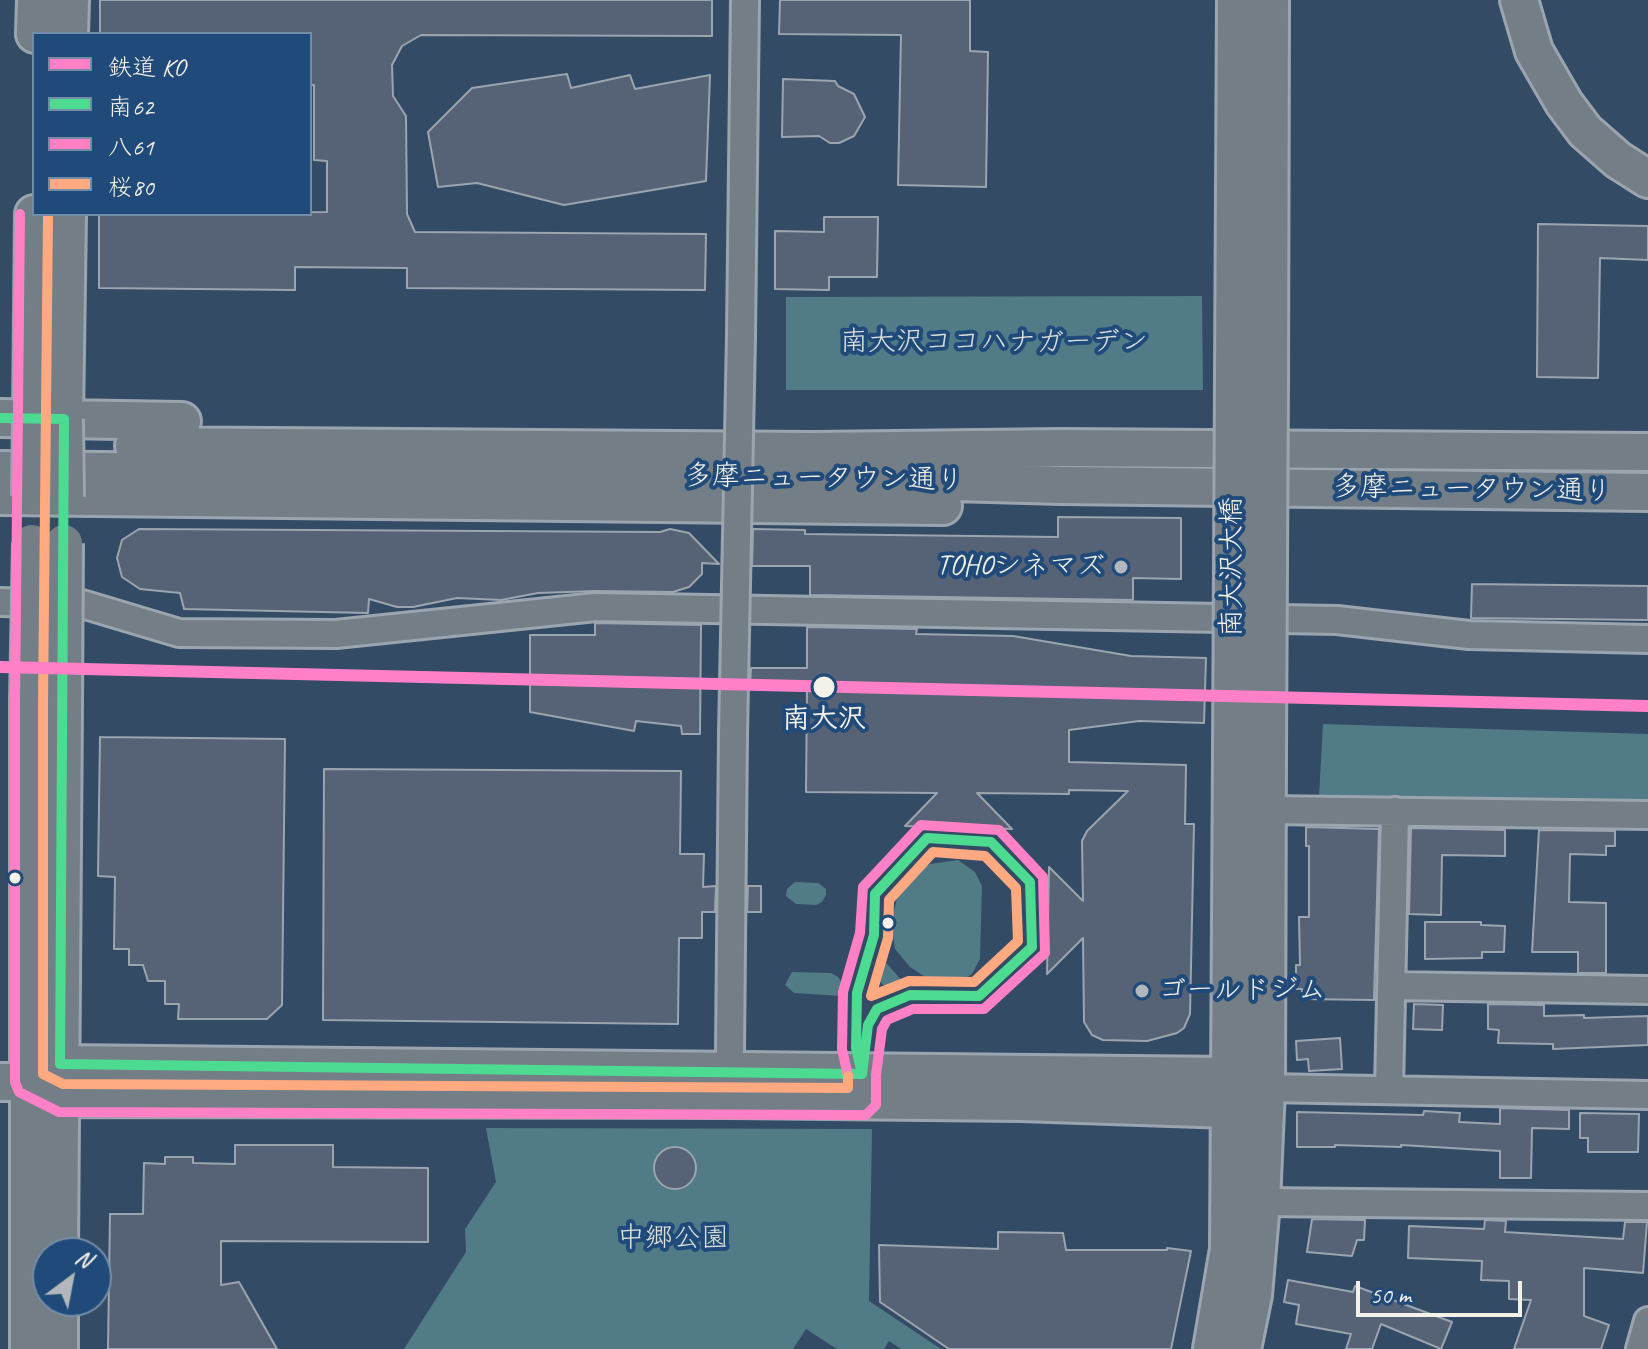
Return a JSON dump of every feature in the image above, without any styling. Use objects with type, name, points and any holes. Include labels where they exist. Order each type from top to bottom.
[{"type":"street","points":[[35,32],[36,0]]},
{"type":"street","points":[[69,32],[70,0]]},
{"type":"street","points":[[730,1051],[745,0]]},
{"type":"street","points":[[1236,0],[1251,381]]},
{"type":"street","points":[[1251,381],[1270,0]]},
{"type":"street","points":[[1519,0],[1534,51],[1564,103],[1585,131],[1618,160],[1648,179]]},
{"type":"street","points":[[29,1349],[48,543],[32,497],[34,216]]},
{"type":"street","points":[[32,419],[67,216]]},
{"type":"street","name":"南大沢大橋","points":[[1250,751],[1251,381]]},
{"type":"street","points":[[32,419],[983,429],[1061,448]]},
{"type":"street","name":"多摩ニュータウン通り","points":[[0,445],[812,451],[1061,448],[1648,452]]},
{"type":"street","name":"多摩ニュータウン通り","points":[[0,470],[810,478],[1061,485],[1648,492]]},
{"type":"street","points":[[32,497],[991,506],[1061,485]]},
{"type":"street","points":[[1252,619],[1253,487]]},
{"type":"street","points":[[0,602],[82,604],[179,633],[336,634],[596,607],[1337,620],[1469,635],[1648,639]]},
{"type":"street","points":[[1242,1349],[1253,1295],[1266,1088],[1267,810],[1250,751]]},
{"type":"street","points":[[1212,1349],[1229,1249],[1230,1092],[1250,751]]},
{"type":"street","points":[[1267,810],[1648,815]]},
{"type":"street","points":[[1389,1090],[1395,811]]},
{"type":"street","points":[[1391,986],[1648,990]]},
{"type":"street","points":[[37,1081],[729,1099],[1037,1102],[1266,1088],[1648,1095]]},
{"type":"street","points":[[37,1081],[57,1237]]},
{"type":"street","points":[[1261,1202],[1648,1206]]},
{"type":"street","points":[[59,1317],[59,1349]]},
{"type":"street","points":[[1640,1349],[1648,1321]]},
{"type":"green space","name":"南大沢ココハナガーデン","points":[[1202,296],[1203,390],[786,390],[786,297]]},
{"type":"green space","points":[[1323,724],[1648,734],[1648,800],[1319,797]]},
{"type":"green space","points":[[958,860],[975,872],[982,886],[980,959],[972,974],[960,982],[949,983],[930,980],[910,967],[895,949],[891,923],[898,894],[913,874],[930,864]]},
{"type":"green space","points":[[795,882],[818,883],[826,889],[826,895],[816,905],[796,904],[786,896],[787,889]]},
{"type":"green space","points":[[882,958],[902,981],[887,989],[875,976]]},
{"type":"green space","points":[[792,972],[831,973],[846,989],[845,994],[794,993],[785,985]]},
{"type":"green space","name":"中郷公園","points":[[486,1128],[872,1129],[869,1301],[941,1349],[901,1349],[889,1341],[884,1349],[837,1349],[806,1329],[793,1349],[404,1349],[466,1252],[465,1229],[496,1182]]},
{"type":"building","points":[[100,0],[712,0],[712,36],[421,35],[402,46],[392,65],[393,96],[406,116],[407,214],[415,232],[706,234],[705,290],[407,288],[407,268],[295,267],[295,290],[99,288],[99,216],[312,216],[312,212],[327,212],[327,161],[314,160],[312,32],[100,32]]},
{"type":"building","points":[[780,0],[970,0],[970,51],[988,52],[986,187],[898,185],[901,35],[779,34]]},
{"type":"building","points":[[567,74],[571,88],[630,75],[635,89],[710,75],[706,181],[564,205],[477,183],[438,187],[428,132],[472,88]]},
{"type":"building","points":[[783,79],[835,81],[838,86],[854,94],[865,117],[854,136],[839,143],[830,143],[819,136],[782,137]]},
{"type":"building","points":[[824,217],[878,217],[877,277],[829,277],[829,290],[775,289],[775,231],[824,232]]},
{"type":"building","points":[[1538,224],[1648,226],[1648,260],[1600,258],[1598,378],[1537,377]]},
{"type":"building","points":[[1058,517],[1181,518],[1181,579],[1133,578],[1133,600],[810,595],[810,566],[752,566],[753,529],[805,530],[805,534],[1058,537]]},
{"type":"building","points":[[139,529],[660,532],[670,529],[689,533],[719,564],[702,563],[702,574],[689,587],[673,592],[538,593],[501,600],[457,598],[413,607],[397,607],[369,599],[368,613],[184,609],[180,593],[140,589],[122,577],[117,558],[122,540]]},
{"type":"building","points":[[1472,584],[1648,586],[1648,620],[1471,618]]},
{"type":"building","points":[[595,623],[701,625],[700,734],[682,734],[681,726],[636,721],[634,731],[530,712],[530,635],[595,635]]},
{"type":"building","points":[[807,627],[917,629],[916,634],[1013,636],[1131,656],[1206,658],[1204,723],[1139,721],[1069,730],[1069,762],[1186,765],[1185,824],[1194,824],[1190,1014],[1184,1028],[1147,1041],[1103,1040],[1092,1035],[1084,1022],[1083,938],[1047,974],[1049,867],[1083,901],[1082,841],[1087,831],[1128,791],[977,793],[1012,829],[905,826],[937,793],[806,792],[807,687],[750,687],[751,668],[807,668]]},
{"type":"building","points":[[100,737],[285,739],[282,1005],[267,1019],[178,1019],[179,1004],[165,1004],[165,981],[148,981],[143,965],[129,965],[129,949],[114,949],[115,877],[98,876]]},
{"type":"building","points":[[324,769],[681,771],[680,854],[704,854],[703,887],[716,886],[715,912],[702,912],[702,938],[679,938],[678,1024],[323,1020]]},
{"type":"building","points":[[1306,827],[1379,829],[1374,1000],[1302,999],[1302,989],[1296,989],[1296,965],[1300,965],[1299,917],[1309,917]]},
{"type":"building","points":[[1411,828],[1505,830],[1505,856],[1442,855],[1441,915],[1409,914]]},
{"type":"building","points":[[1539,830],[1615,831],[1615,846],[1606,846],[1606,855],[1570,854],[1569,902],[1606,903],[1606,973],[1578,973],[1578,952],[1532,952]]},
{"type":"building","points":[[748,886],[761,886],[761,912],[747,912]]},
{"type":"building","points":[[1425,922],[1481,922],[1481,925],[1505,926],[1504,952],[1482,952],[1482,958],[1425,959]]},
{"type":"building","points":[[1414,1004],[1443,1005],[1442,1030],[1413,1029]]},
{"type":"building","points":[[1488,1004],[1544,1005],[1544,1016],[1648,1016],[1648,1045],[1553,1049],[1553,1044],[1498,1043],[1499,1030],[1488,1029]]},
{"type":"building","points":[[1340,1038],[1342,1069],[1309,1071],[1308,1059],[1297,1060],[1296,1041]]},
{"type":"building","points":[[1500,1108],[1569,1110],[1569,1129],[1532,1128],[1531,1178],[1500,1178],[1500,1151],[1401,1145],[1297,1147],[1297,1112],[1460,1113],[1459,1122],[1500,1124]]},
{"type":"building","points":[[1580,1113],[1639,1114],[1638,1152],[1588,1152],[1588,1138],[1580,1138]]},
{"type":"building","points":[[235,1145],[333,1145],[333,1167],[428,1168],[428,1242],[221,1241],[221,1285],[239,1282],[277,1349],[108,1349],[108,1317],[112,1317],[110,1214],[143,1214],[144,1163],[165,1164],[165,1157],[193,1157],[193,1163],[235,1164]]},
{"type":"building","points":[[675,1147],[690,1153],[696,1168],[690,1183],[675,1189],[660,1183],[654,1168],[660,1153]]},
{"type":"building","points":[[1312,1219],[1365,1220],[1364,1240],[1357,1240],[1352,1256],[1307,1252]]},
{"type":"building","points":[[1485,1220],[1506,1221],[1505,1232],[1623,1239],[1625,1222],[1647,1222],[1643,1273],[1584,1268],[1584,1316],[1609,1325],[1601,1349],[1514,1349],[1531,1300],[1509,1299],[1509,1281],[1481,1280],[1482,1261],[1408,1258],[1409,1226],[1484,1229]]},
{"type":"building","points":[[998,1232],[1063,1233],[1066,1250],[1167,1248],[1191,1251],[1171,1349],[949,1349],[880,1302],[879,1245],[998,1249]]},
{"type":"building","points":[[1288,1280],[1353,1292],[1355,1286],[1452,1322],[1441,1349],[1381,1324],[1372,1349],[1346,1349],[1351,1334],[1296,1324],[1299,1305],[1284,1302]]},
{"type":"rail line","name":"KO","points":[[0,667],[1648,706]]},
{"type":"transit line","name":"八61","points":[[20,214],[15,701],[15,1082],[19,1092],[59,1112],[866,1115],[876,1105],[876,1075],[882,1029],[887,1020],[913,1009],[984,1009],[1045,953],[1043,877],[999,830],[921,825],[863,887],[860,933],[843,992],[842,1049],[848,1076]]},
{"type":"transit line","name":"桜80","points":[[48,216],[43,1074],[63,1084],[848,1088],[848,1076]]},
{"type":"transit line","name":"南62","points":[[0,418],[64,419],[60,1064],[862,1074]]},
{"type":"transit line","name":"南62","points":[[927,838],[991,842],[1030,882],[1032,947],[979,996],[910,995],[877,1009],[868,1025],[862,1074],[856,1048],[857,993],[874,935],[875,894],[927,838]]},
{"type":"transit line","name":"桜80","points":[[933,852],[985,856],[1016,888],[1018,941],[974,982],[909,981],[871,996],[888,938],[889,900],[933,852]]},
{"type":"place","name":"TOHOシネマズ","points":[[1121,567]]},
{"type":"place","name":"南大沢","points":[[824,687]]},
{"type":"place","name":"ゴールドジム","points":[[1142,991]]}]
